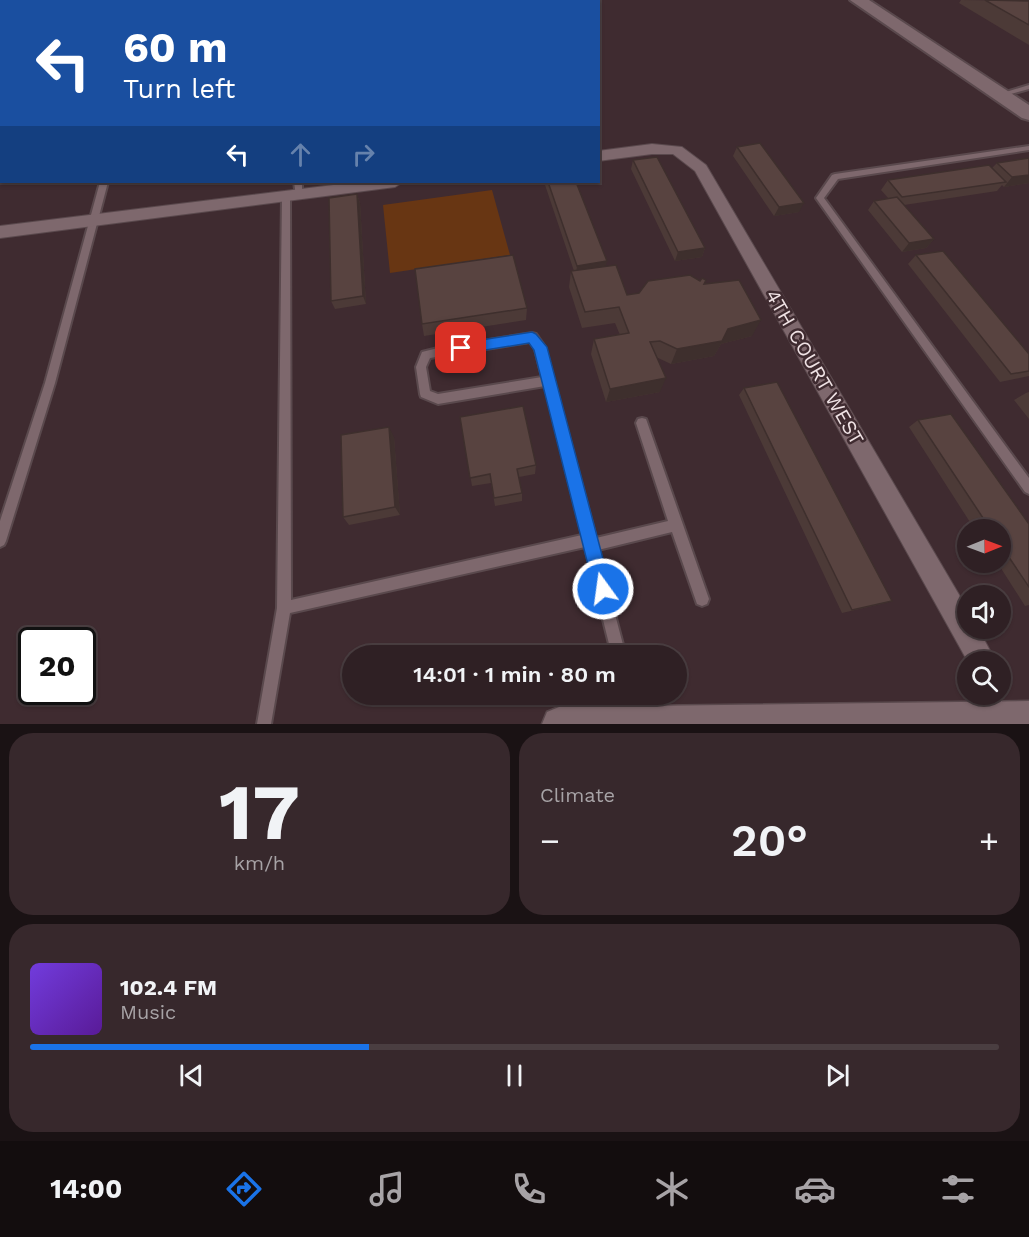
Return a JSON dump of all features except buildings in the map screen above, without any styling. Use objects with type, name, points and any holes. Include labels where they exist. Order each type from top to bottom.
[{"type":"main road","points":[[858,0],[1029,114]]},
{"type":"street","name":"4TH COURT WEST","points":[[600,156],[652,149],[677,150],[701,168],[976,651]]},
{"type":"street","points":[[0,232],[294,190],[382,183]]},
{"type":"street","points":[[559,724],[648,716],[991,712],[1029,718]]},
{"type":"lane","points":[[1000,95],[1029,87]]},
{"type":"lane","points":[[1029,148],[835,177],[820,198],[1029,488]]},
{"type":"lane","points":[[0,541],[50,383],[104,183]]},
{"type":"lane","points":[[264,724],[284,608],[294,190]]},
{"type":"lane","points":[[549,381],[438,399],[425,394],[421,367],[426,355],[438,352],[532,338],[540,347],[549,381],[590,542],[617,645]]},
{"type":"lane","points":[[642,423],[702,599]]},
{"type":"lane","points":[[284,608],[676,525]]},
{"type":"shaded area","points":[[492,190],[510,255],[390,273],[383,205]]},
{"type":"route","points":[[461,348],[532,338],[540,347],[603,589]]}]
